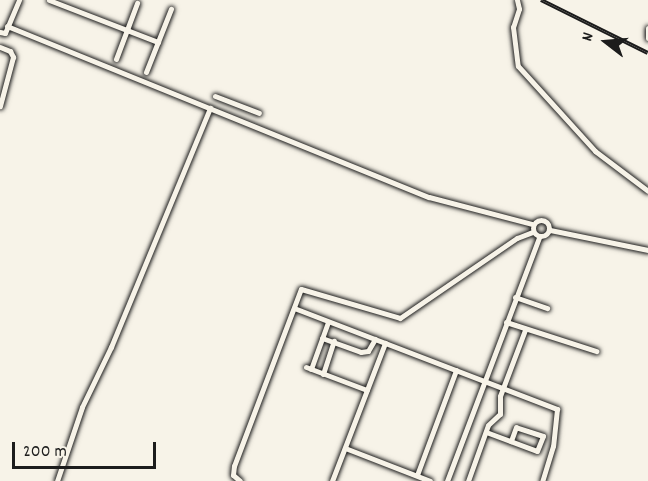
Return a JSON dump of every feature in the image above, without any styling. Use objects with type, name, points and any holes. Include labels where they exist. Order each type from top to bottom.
[{"type":"street","points":[[0,106],[12,57],[10,51],[0,47],[2,33],[19,0]]},
{"type":"street","points":[[49,0],[158,42]]},
{"type":"street","points":[[517,0],[519,9],[513,27],[518,66],[595,151],[648,191]]},
{"type":"street","points":[[117,59],[137,3]]},
{"type":"street","points":[[146,72],[171,9]]},
{"type":"street","points":[[7,26],[429,196],[532,224],[543,220],[550,230],[648,249]]},
{"type":"street","points":[[648,28],[648,38]]},
{"type":"street","points":[[215,96],[259,113]]},
{"type":"street","points":[[57,481],[82,407],[111,347],[210,108]]},
{"type":"street","points":[[532,224],[533,232],[539,237],[545,237],[550,230]]},
{"type":"street","points":[[240,481],[233,475],[234,466],[299,291],[305,288],[404,316],[517,238],[533,232]]},
{"type":"street","points":[[447,481],[539,237]]},
{"type":"street","points":[[515,297],[547,308]]},
{"type":"street","points":[[294,308],[557,409],[553,446],[542,481]]},
{"type":"street","points":[[328,322],[308,368],[367,390]]},
{"type":"street","points":[[506,322],[596,351]]},
{"type":"street","points":[[468,481],[486,432],[500,414],[503,389],[525,330]]},
{"type":"street","points":[[322,338],[365,352],[375,339]]},
{"type":"street","points":[[323,374],[334,341]]},
{"type":"street","points":[[332,481],[385,343]]},
{"type":"street","points":[[417,475],[456,370]]},
{"type":"street","points":[[486,432],[537,451],[543,436],[516,427],[511,441]]},
{"type":"street","points":[[345,448],[430,481]]},
{"type":"railway","points":[[541,0],[648,53]]}]
